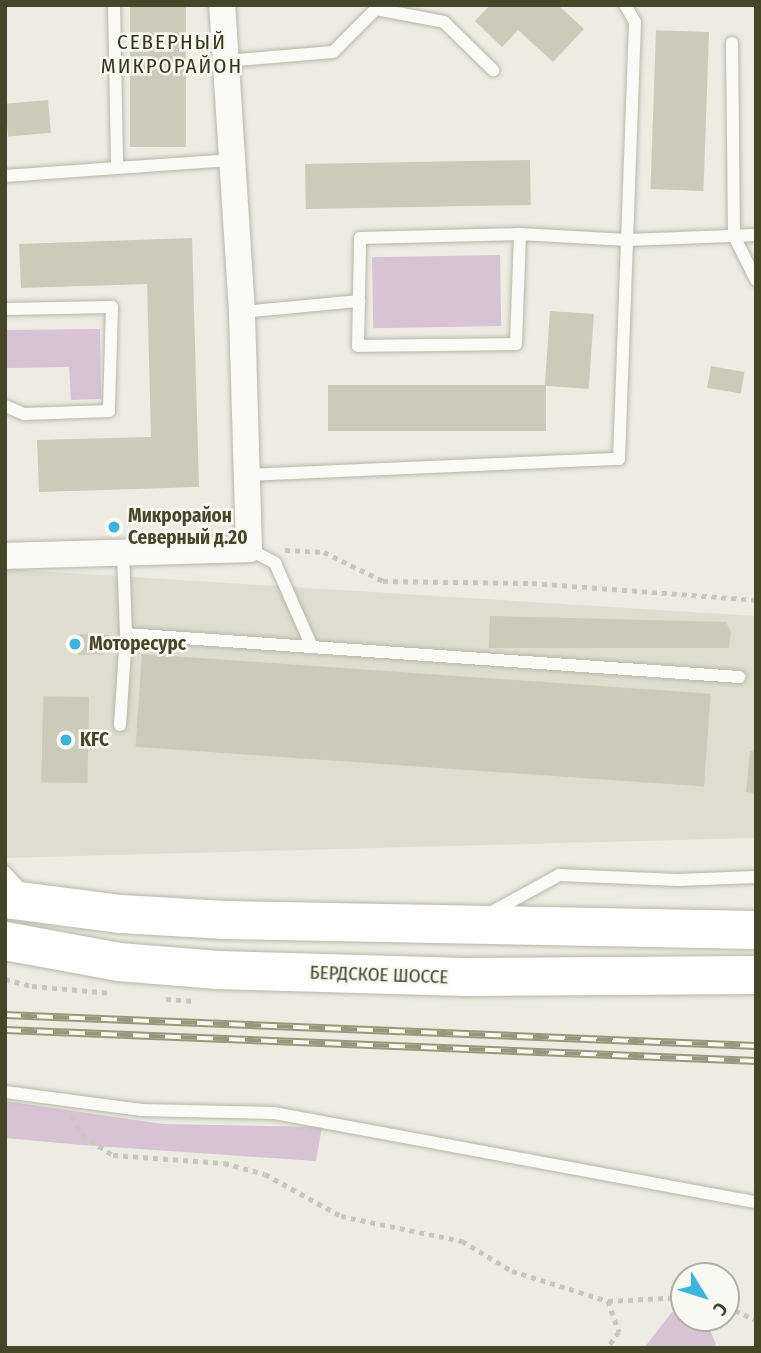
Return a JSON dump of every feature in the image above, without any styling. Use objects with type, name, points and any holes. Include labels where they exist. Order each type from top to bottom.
[{"type":"highway","points":[[20,902],[225,920],[756,930]]},
{"type":"highway","name":"БЕРДСКОЕ ШОССЕ","points":[[5,941],[119,962],[218,970],[465,977],[756,975]]},
{"type":"street","points":[[5,556],[248,549],[242,312],[222,5]]},
{"type":"lane","points":[[114,5],[117,168]]},
{"type":"lane","points":[[247,475],[619,459],[635,22],[625,5]]},
{"type":"lane","points":[[225,61],[333,52],[378,7],[444,22],[493,70]]},
{"type":"lane","points":[[732,43],[734,236],[756,280]]},
{"type":"lane","points":[[5,176],[230,160]]},
{"type":"lane","points":[[520,234],[516,344],[358,346],[360,238],[520,234],[628,240],[756,234]]},
{"type":"lane","points":[[242,312],[359,301]]},
{"type":"lane","points":[[5,309],[112,307],[109,411],[24,414],[5,407]]},
{"type":"lane","points":[[248,549],[275,563],[312,648]]},
{"type":"lane","points":[[120,726],[126,634],[123,553]]},
{"type":"lane","points":[[126,634],[739,677]]},
{"type":"lane","points":[[5,872],[20,902]]},
{"type":"lane","points":[[466,926],[559,875],[678,880],[756,877]]},
{"type":"lane","points":[[5,1092],[142,1110],[274,1113],[756,1202]]},
{"type":"path","points":[[248,549],[324,552],[383,581],[532,583],[756,600]]},
{"type":"path","points":[[64,1100],[82,1135],[113,1155],[224,1163],[265,1174],[341,1216],[461,1241],[512,1271],[608,1301],[670,1298]]},
{"type":"path","points":[[608,1301],[620,1332],[608,1348]]},
{"type":"path","points":[[740,1313],[756,1320]]},
{"type":"shaded area","points":[[500,255],[501,326],[373,328],[372,257]]},
{"type":"shaded area","points":[[100,329],[101,399],[71,400],[69,367],[7,368],[6,330]]},
{"type":"shaded area","points":[[5,569],[756,616],[756,838],[5,858]]},
{"type":"shaded area","points":[[5,1101],[163,1124],[322,1127],[316,1161],[82,1145],[5,1138]]},
{"type":"shaded area","points":[[670,1315],[670,1332],[711,1332],[716,1344],[713,1348],[644,1348]]},
{"type":"building","points":[[130,5],[186,5],[186,147],[130,147]]},
{"type":"building","points":[[490,5],[558,5],[584,29],[553,62],[518,30],[502,47],[475,21]]},
{"type":"building","points":[[656,30],[709,32],[703,191],[650,189]]},
{"type":"building","points":[[48,100],[51,133],[8,137],[5,104]]},
{"type":"building","points":[[530,160],[531,205],[306,209],[305,164]]},
{"type":"building","points":[[192,238],[199,487],[39,492],[37,440],[151,437],[147,284],[21,288],[19,244]]},
{"type":"building","points":[[550,311],[594,314],[589,389],[545,386]]},
{"type":"building","points":[[711,366],[744,372],[741,394],[707,388]]},
{"type":"building","points":[[328,385],[546,385],[546,431],[328,431]]},
{"type":"building","points":[[490,616],[726,622],[731,632],[729,648],[489,648]]},
{"type":"building","points":[[76,634],[109,635],[104,654],[78,655]]},
{"type":"building","points":[[142,654],[711,694],[704,787],[136,747]]},
{"type":"building","name":"KFC","points":[[43,696],[89,697],[87,783],[42,782]]},
{"type":"building","points":[[750,751],[756,752],[756,793],[746,792]]},
{"type":"railway","points":[[5,1015],[756,1046]]},
{"type":"railway","points":[[5,1030],[756,1061]]},
{"type":"place","name":"Микрорайон Северный д.20","points":[[114,527]]},
{"type":"place","name":"Моторесурс","points":[[75,644]]},
{"type":"place","name":"KFC","points":[[66,740]]},
{"type":"district","name":"СЕВЕРНЫЙ МИКРОРАЙОН","points":[[172,54]]}]
